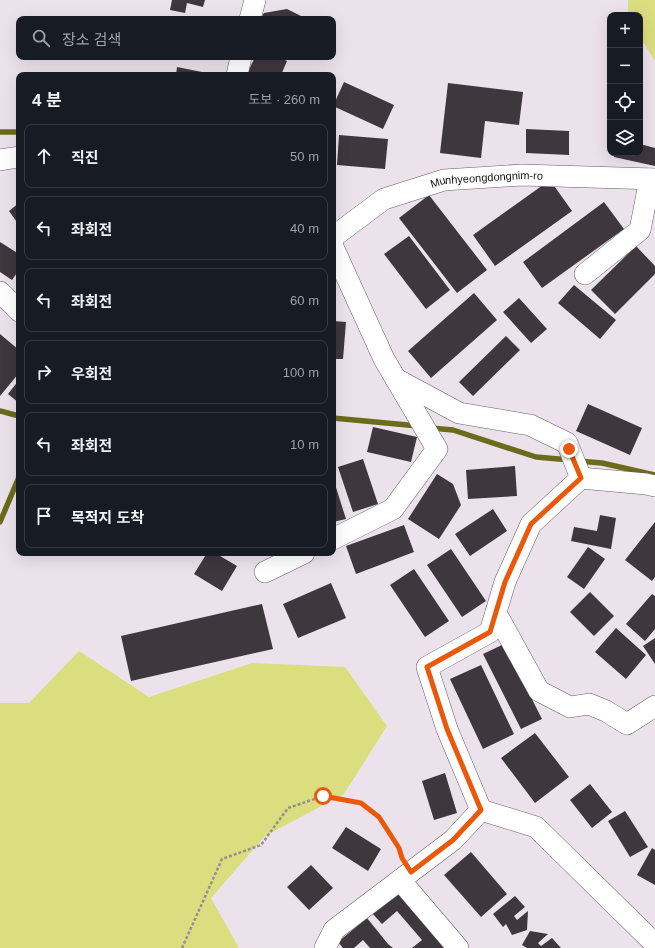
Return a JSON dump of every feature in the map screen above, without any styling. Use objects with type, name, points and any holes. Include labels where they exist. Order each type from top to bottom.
[{"type":"street","points":[[251,16],[255,0]]},
{"type":"street","points":[[238,72],[240,60]]},
{"type":"street","points":[[0,160],[16,157]]},
{"type":"street","name":"Munhyeongdongnim-ro","points":[[336,235],[384,199],[444,180],[522,175],[652,179]]},
{"type":"street","points":[[585,274],[640,230],[652,179]]},
{"type":"street","points":[[336,254],[384,360],[438,449],[393,509],[336,538]]},
{"type":"street","points":[[0,292],[16,308]]},
{"type":"street","points":[[396,379],[459,413],[530,425],[567,443],[580,475]]},
{"type":"street","points":[[580,475],[655,486]]},
{"type":"street","points":[[481,810],[447,729],[427,667],[490,632],[505,582],[531,524],[580,475]]},
{"type":"street","points":[[266,572],[298,556]]},
{"type":"street","points":[[496,613],[539,692],[570,707],[589,704],[606,711],[627,724],[655,706]]},
{"type":"street","points":[[325,948],[334,930],[453,840],[481,810]]},
{"type":"street","points":[[481,810],[536,827],[655,945],[654,948]]},
{"type":"street","points":[[406,876],[458,948]]},
{"type":"path","points":[[182,948],[222,859],[261,845],[288,808],[323,796],[361,803],[379,817],[399,848],[406,876]]},
{"type":"green space","points":[[628,0],[655,0],[655,61],[643,42],[643,12],[628,12]]},
{"type":"green space","points":[[79,651],[149,697],[252,663],[345,667],[387,726],[344,794],[265,836],[211,898],[239,948],[0,948],[0,703],[29,703]]},
{"type":"building","points":[[172,0],[205,0],[203,7],[187,3],[185,13],[170,10]]},
{"type":"building","points":[[287,9],[301,16],[262,16],[264,13]]},
{"type":"building","points":[[254,60],[287,61],[282,72],[248,72]]},
{"type":"building","points":[[177,67],[202,72],[176,72]]},
{"type":"building","points":[[344,82],[394,105],[383,129],[336,107],[336,99]]},
{"type":"building","points":[[448,83],[523,92],[519,125],[485,121],[481,158],[440,153]]},
{"type":"building","points":[[526,129],[569,131],[569,155],[526,153]]},
{"type":"building","points":[[339,135],[388,139],[385,169],[337,165]]},
{"type":"building","points":[[643,145],[655,148],[655,166],[614,157],[643,156]]},
{"type":"building","points":[[550,180],[572,211],[495,266],[473,235]]},
{"type":"building","points":[[429,195],[487,270],[457,293],[399,218]]},
{"type":"building","points":[[604,202],[624,229],[542,288],[523,262]]},
{"type":"building","points":[[16,205],[16,221],[9,211]]},
{"type":"building","points":[[409,236],[450,290],[426,309],[384,254]]},
{"type":"building","points":[[0,242],[16,252],[16,274],[12,280],[0,272]]},
{"type":"building","points":[[636,246],[655,266],[655,274],[615,314],[591,290]]},
{"type":"building","points":[[574,285],[616,320],[600,339],[558,303]]},
{"type":"building","points":[[474,293],[497,320],[431,378],[408,351]]},
{"type":"building","points":[[519,298],[547,329],[531,343],[503,312]]},
{"type":"building","points":[[336,321],[346,322],[343,359],[336,359]]},
{"type":"building","points":[[0,334],[16,347],[16,377],[0,396]]},
{"type":"building","points":[[506,336],[520,350],[473,396],[459,382]]},
{"type":"building","points":[[16,384],[16,401],[8,394]]},
{"type":"building","points":[[588,404],[642,428],[630,455],[576,431]]},
{"type":"building","points":[[373,427],[417,437],[411,462],[367,452]]},
{"type":"building","points":[[363,459],[378,504],[353,512],[338,467]]},
{"type":"building","points":[[515,466],[517,496],[468,499],[466,470]]},
{"type":"building","points":[[437,474],[453,484],[461,505],[439,539],[408,519]]},
{"type":"building","points":[[336,487],[346,519],[336,521]]},
{"type":"building","points":[[493,509],[507,531],[470,556],[455,534]]},
{"type":"building","points":[[600,515],[616,518],[611,549],[571,541],[574,527],[597,531]]},
{"type":"building","points":[[655,522],[655,577],[652,581],[625,560]]},
{"type":"building","points":[[404,525],[414,552],[356,574],[346,546]]},
{"type":"building","points":[[588,547],[605,559],[584,589],[567,577]]},
{"type":"building","points":[[451,549],[486,601],[462,617],[427,565]]},
{"type":"building","points":[[205,556],[220,556],[237,566],[222,591],[194,574]]},
{"type":"building","points":[[414,569],[449,621],[425,637],[390,585]]},
{"type":"building","points":[[331,583],[346,618],[298,638],[283,604]]},
{"type":"building","points":[[590,592],[614,616],[594,636],[570,612]]},
{"type":"building","points":[[652,594],[655,596],[655,629],[645,641],[626,624]]},
{"type":"building","points":[[262,604],[273,649],[131,681],[121,636]]},
{"type":"building","points":[[616,628],[646,655],[626,679],[595,652]]},
{"type":"building","points":[[655,638],[655,664],[643,646]]},
{"type":"building","points":[[504,644],[542,719],[521,729],[483,654]]},
{"type":"building","points":[[481,665],[514,734],[483,749],[450,679]]},
{"type":"building","points":[[535,733],[569,777],[535,803],[501,758]]},
{"type":"building","points":[[445,773],[457,813],[434,820],[422,781]]},
{"type":"building","points":[[590,784],[612,812],[592,828],[570,800]]},
{"type":"building","points":[[625,811],[648,847],[630,857],[608,821]]},
{"type":"building","points":[[346,827],[381,849],[368,871],[332,848]]},
{"type":"building","points":[[652,848],[655,850],[655,885],[637,875]]},
{"type":"building","points":[[471,852],[507,894],[481,917],[444,875]]},
{"type":"building","points":[[311,865],[333,888],[309,910],[287,887]]},
{"type":"building","points":[[401,889],[451,948],[412,948],[422,940],[397,911],[382,924],[372,913]]},
{"type":"building","points":[[515,896],[525,907],[514,916],[517,920],[528,911],[527,930],[512,935],[506,924],[503,927],[493,914]]},
{"type":"building","points":[[367,918],[393,948],[370,948],[363,940],[354,948],[343,948],[338,942]]},
{"type":"building","points":[[530,931],[548,934],[538,943],[541,946],[552,938],[561,948],[527,948],[522,945]]},
{"type":"waterway","points":[[0,132],[16,132]]},
{"type":"waterway","points":[[0,411],[16,415]]},
{"type":"waterway","points":[[336,418],[418,426]]},
{"type":"waterway","points":[[431,428],[453,430],[536,457],[570,460]]},
{"type":"waterway","points":[[578,461],[602,463],[655,475]]},
{"type":"waterway","points":[[0,522],[16,484]]},
{"type":"route","points":[[323,796],[361,803],[379,817],[399,848],[402,858],[411,872],[453,840],[481,810],[447,729],[427,667],[490,632],[505,582],[531,524],[581,478],[569,449]]}]
